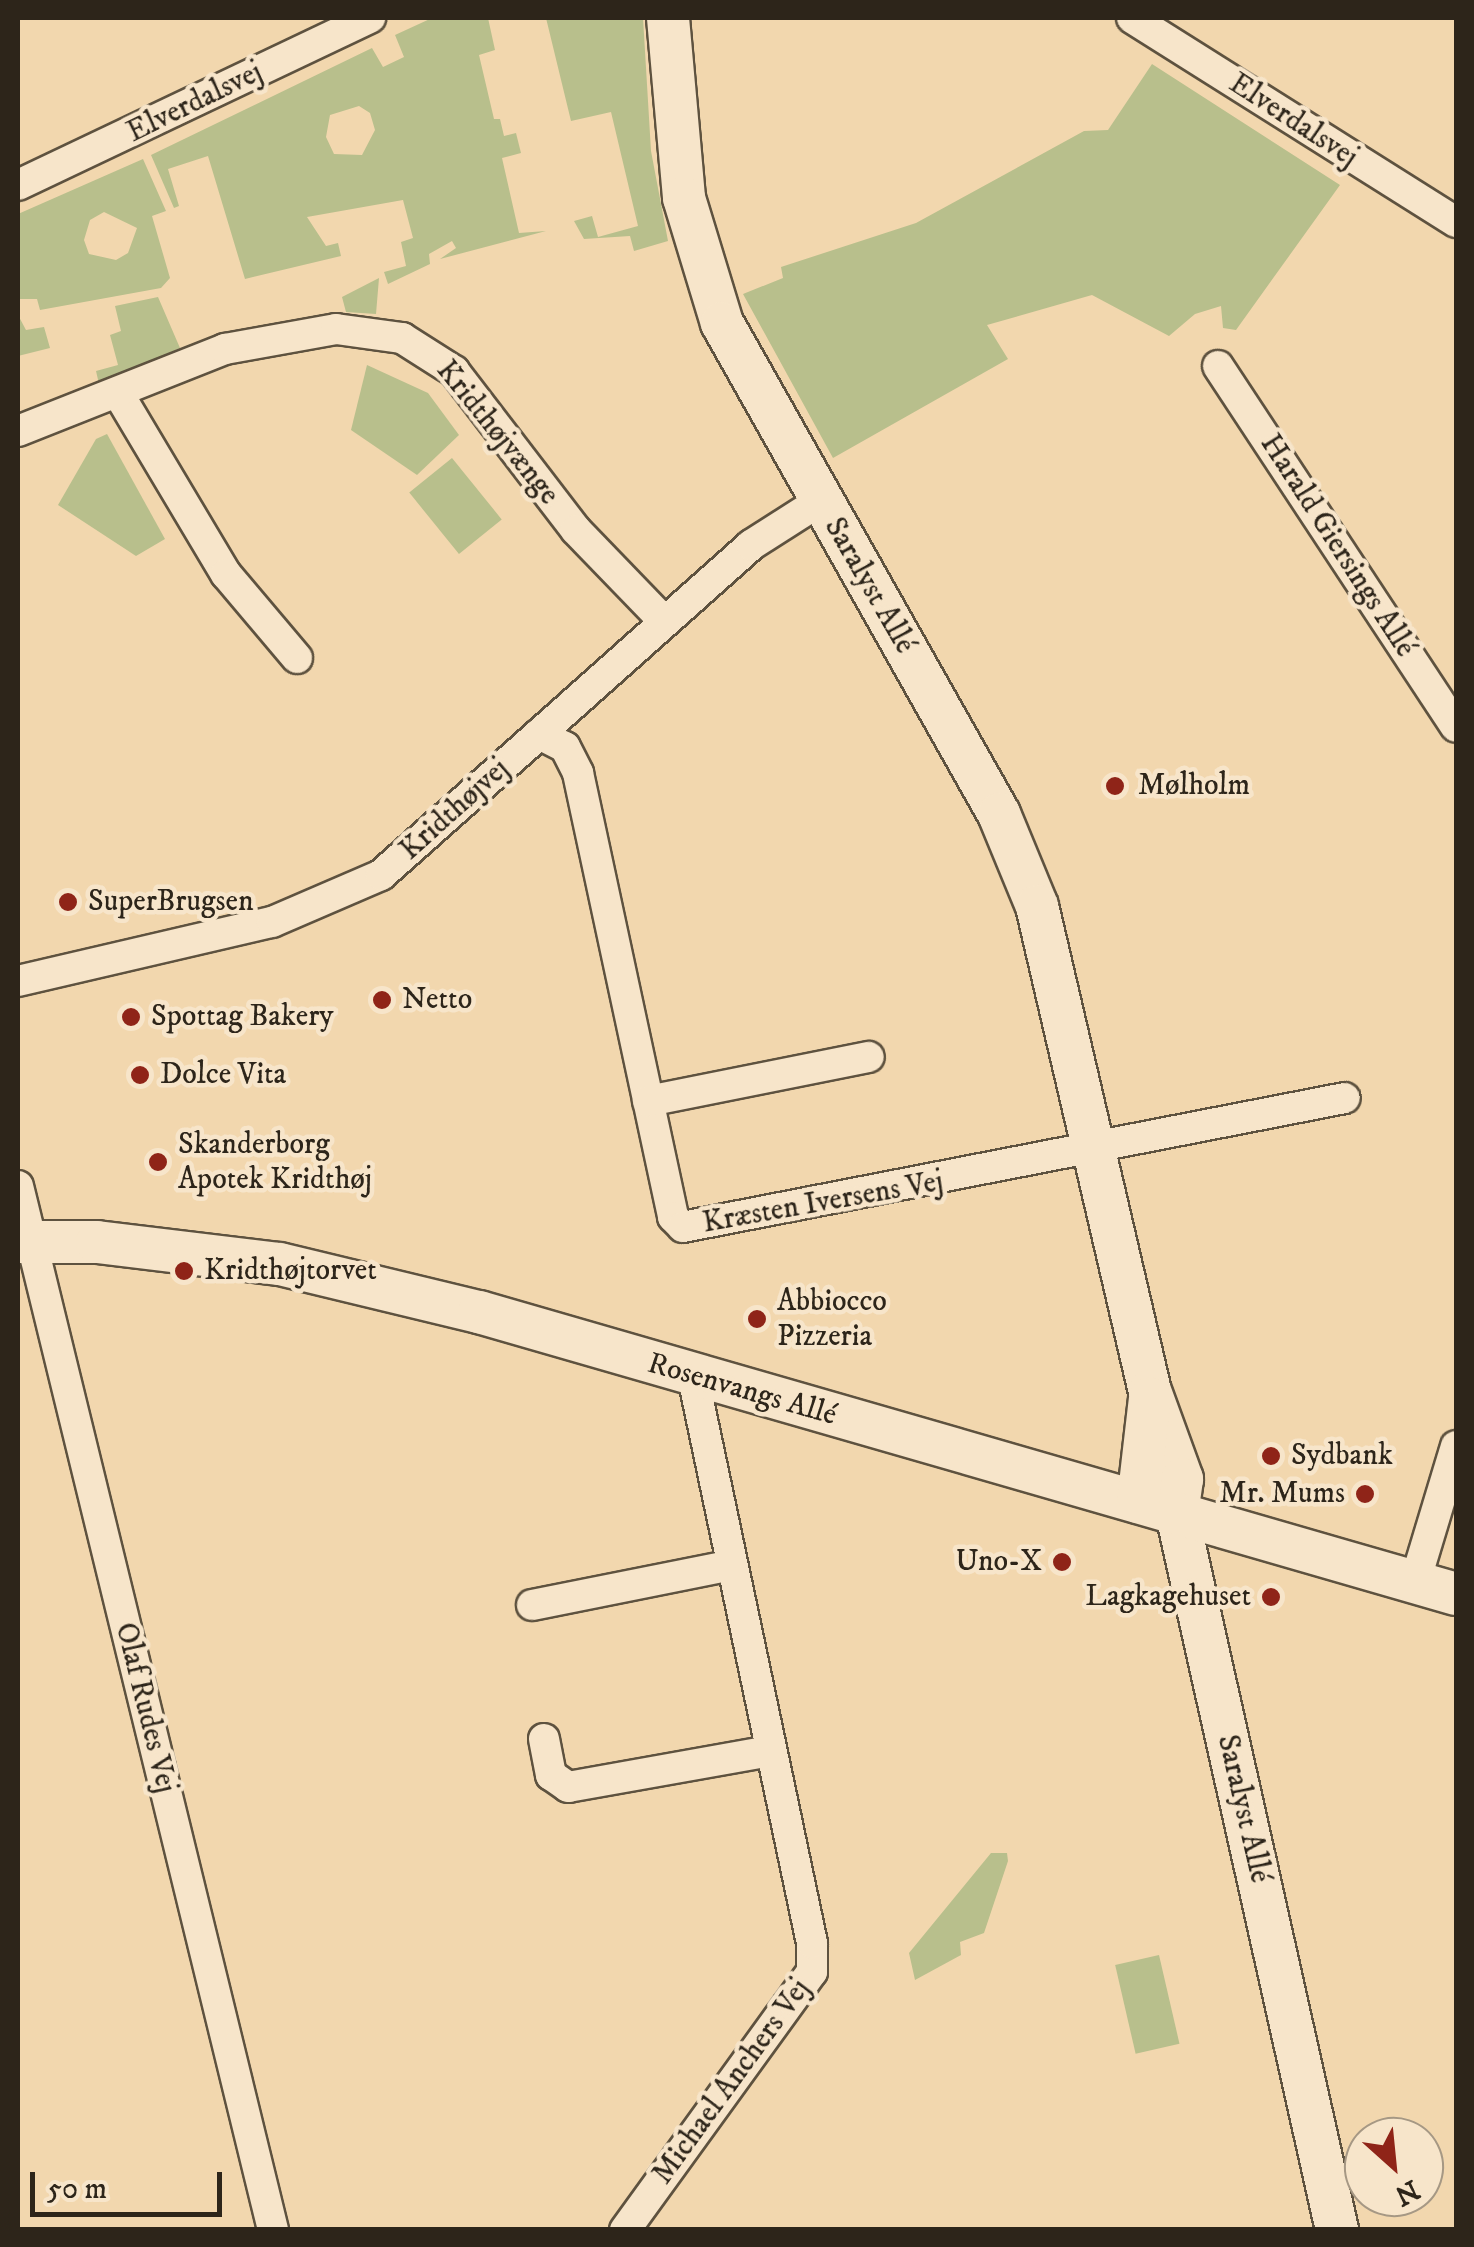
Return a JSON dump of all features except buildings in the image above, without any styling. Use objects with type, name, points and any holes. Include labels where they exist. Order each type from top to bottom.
[{"type":"street","name":"Elverdalsvej","points":[[18,186],[370,18]]},
{"type":"street","name":"Saralyst Allé","points":[[668,18],[676,152],[696,246],[722,323],[1012,842],[1049,947],[1150,1391],[1182,1479],[1158,1508],[1337,2230]]},
{"type":"street","name":"Elverdalsvej","points":[[1132,18],[1456,222]]},
{"type":"street","name":"Kridthøjvænge","points":[[18,431],[225,349],[336,329],[402,338],[454,371],[576,530],[664,621]]},
{"type":"street","name":"Harald Giersings Allé","points":[[1218,366],[1456,726]]},
{"type":"street","points":[[118,393],[226,574],[297,658]]},
{"type":"street","name":"Kridthøjvej","points":[[18,981],[272,922],[348,892],[415,848],[751,545],[820,502]]},
{"type":"street","name":"Kræsten Iversens Vej","points":[[539,734],[565,746],[578,773],[673,1217],[697,1229],[1094,1151]]},
{"type":"street","points":[[648,1101],[869,1057]]},
{"type":"street","points":[[1094,1151],[1346,1098]]},
{"type":"street","name":"Olaf Rudes Vej","points":[[18,1186],[24,1242],[273,2230]]},
{"type":"street","name":"Rosenvangs Allé","points":[[24,1242],[114,1243],[280,1264],[479,1312],[1456,1594]]},
{"type":"street","name":"Michael Anchers Vej","points":[[626,2230],[812,1972],[772,1750],[693,1376]]},
{"type":"street","points":[[1415,1582],[1456,1446]]},
{"type":"street","points":[[532,1605],[732,1565]]},
{"type":"street","points":[[544,1739],[551,1776],[568,1787],[772,1750]]},
{"type":"green space","points":[[432,18],[488,18],[495,50],[479,55],[494,119],[500,119],[504,136],[516,133],[521,153],[502,158],[519,233],[546,231],[440,259],[456,248],[452,241],[429,254],[430,264],[388,284],[384,272],[406,266],[401,242],[413,238],[403,200],[307,217],[326,246],[338,243],[341,256],[245,279],[208,156],[168,169],[179,206],[174,208],[151,155],[372,48],[383,67],[404,57],[395,35]],"holes":[[[359,106],[370,113],[375,130],[362,155],[334,154],[326,137],[330,115]]]},
{"type":"green space","points":[[546,18],[643,18],[651,151],[668,241],[634,251],[630,236],[584,239],[574,221],[592,216],[598,237],[638,226],[611,112],[571,121]]},
{"type":"green space","points":[[1152,64],[1340,185],[1236,330],[1223,328],[1221,306],[1195,314],[1169,336],[1092,295],[987,325],[1008,359],[833,458],[743,294],[783,278],[781,267],[916,223],[1084,131],[1108,130]]},
{"type":"green space","points":[[143,159],[166,211],[152,216],[170,278],[161,288],[40,310],[37,299],[18,299],[18,214]],"holes":[[[104,212],[137,228],[128,253],[116,260],[89,254],[84,240],[90,220]]]},
{"type":"green space","points":[[379,278],[376,314],[346,312],[342,297]]},
{"type":"green space","points":[[158,297],[180,348],[99,384],[96,371],[118,365],[110,335],[121,331],[115,306]]},
{"type":"green space","points":[[18,315],[26,330],[44,327],[50,348],[18,356]]},
{"type":"green space","points":[[367,365],[428,393],[459,435],[417,475],[351,430]]},
{"type":"green space","points":[[107,434],[165,539],[136,556],[58,505],[96,439]]},
{"type":"green space","points":[[452,458],[502,519],[459,554],[409,493]]},
{"type":"green space","points":[[991,1853],[1007,1853],[1008,1861],[984,1933],[960,1942],[961,1955],[915,1980],[909,1953]]},
{"type":"green space","points":[[1159,1955],[1179,2044],[1136,2054],[1115,1965]]},
{"type":"place","name":"Mølholm","points":[[1115,786]]},
{"type":"place","name":"SuperBrugsen","points":[[68,902]]},
{"type":"place","name":"Netto","points":[[382,1000]]},
{"type":"place","name":"Spottag Bakery","points":[[131,1017]]},
{"type":"place","name":"Dolce Vita","points":[[140,1075]]},
{"type":"place","name":"Skanderborg Apotek Kridthøj","points":[[158,1162]]},
{"type":"place","name":"Kridthøjtorvet","points":[[184,1271]]},
{"type":"place","name":"Abbiocco Pizzeria","points":[[757,1319]]},
{"type":"place","name":"Sydbank","points":[[1271,1456]]},
{"type":"place","name":"Mr. Mums","points":[[1365,1494]]},
{"type":"place","name":"Uno-X","points":[[1062,1562]]},
{"type":"place","name":"Lagkagehuset","points":[[1271,1597]]}]
